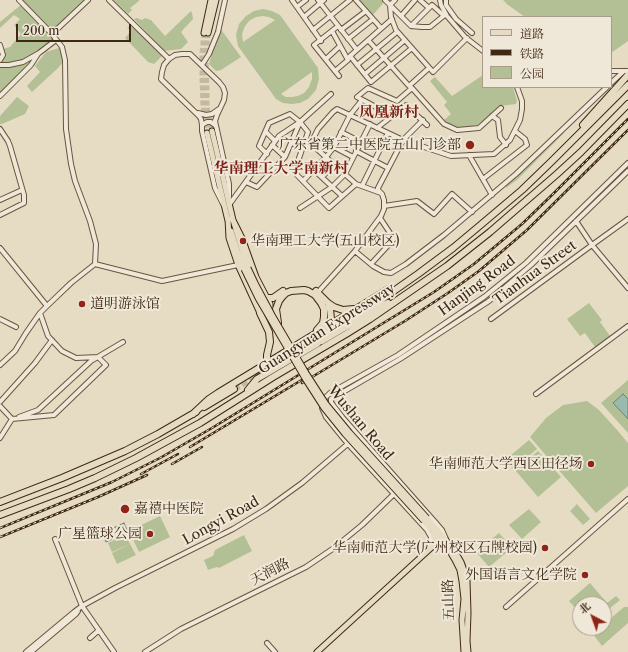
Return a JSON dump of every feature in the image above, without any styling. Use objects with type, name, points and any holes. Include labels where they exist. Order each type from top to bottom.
[{"type":"highway","points":[[552,161],[627,72]]},
{"type":"highway","name":"Guangyuan Expressway","points":[[340,325],[378,302],[434,263],[502,208],[552,161],[628,85]]},
{"type":"highway","name":"Guangyuan Expressway","points":[[0,516],[82,483],[136,458],[200,423],[243,395],[346,334],[415,289],[465,253],[532,196],[580,152],[628,104]]},
{"type":"highway","points":[[193,414],[218,392],[434,263]]},
{"type":"highway","points":[[267,298],[273,298],[286,289],[292,287],[304,287],[318,292],[328,304],[331,314],[330,325],[324,337],[317,344]]},
{"type":"highway","points":[[243,395],[257,379],[373,311],[415,289]]},
{"type":"highway","points":[[278,323],[276,309],[282,297],[291,291],[308,291],[315,295],[324,309],[323,323],[314,334]]},
{"type":"highway","points":[[328,304],[343,310],[352,310],[363,305]]},
{"type":"highway","points":[[260,313],[270,337],[267,358],[273,364],[282,365]]},
{"type":"highway","points":[[0,502],[125,451],[158,434],[234,389]]},
{"type":"main road","points":[[211,0],[206,33],[216,0]]},
{"type":"main road","name":"Wushan Road","points":[[209,132],[238,253],[246,268],[314,385],[335,415],[425,519],[434,532]]},
{"type":"main road","points":[[230,220],[242,238],[256,277],[270,304],[268,309],[260,313],[238,265],[229,238],[230,220]]},
{"type":"main road","name":"Wushan Road","points":[[246,268],[252,288],[324,408],[345,434],[425,519],[446,539],[458,555],[467,586],[468,652]]},
{"type":"main road","points":[[317,652],[434,544],[434,532]]},
{"type":"main road","name":"五山路","points":[[434,532],[452,554],[458,565],[461,576],[464,600],[462,620],[464,652]]},
{"type":"street","points":[[0,365],[15,351],[40,313],[71,283],[95,264],[96,244],[71,164],[66,129],[65,60],[62,47],[52,34],[19,0]]},
{"type":"street","points":[[52,34],[88,0]]},
{"type":"street","points":[[109,0],[169,59]]},
{"type":"street","points":[[202,65],[209,54],[218,32],[225,0]]},
{"type":"street","points":[[292,0],[321,41]]},
{"type":"street","points":[[297,7],[306,0]]},
{"type":"street","points":[[304,17],[319,2],[324,0]]},
{"type":"street","points":[[313,30],[350,0]]},
{"type":"street","points":[[356,0],[381,28]]},
{"type":"street","points":[[385,0],[411,26],[430,26],[445,15]]},
{"type":"street","points":[[395,0],[390,6],[392,19],[397,32],[433,72],[467,38]]},
{"type":"street","points":[[401,16],[415,0]]},
{"type":"street","points":[[420,0],[429,8]]},
{"type":"street","points":[[440,0],[445,15]]},
{"type":"street","points":[[446,0],[446,5],[456,19],[472,33]]},
{"type":"street","points":[[319,2],[357,50]]},
{"type":"street","points":[[411,26],[432,5],[445,15],[467,38],[482,50]]},
{"type":"street","points":[[339,76],[314,45],[332,31],[366,11]]},
{"type":"street","points":[[348,39],[373,19]]},
{"type":"street","points":[[392,19],[350,56],[371,82],[412,48]]},
{"type":"street","points":[[332,31],[348,60],[335,71]]},
{"type":"street","points":[[357,65],[397,32]]},
{"type":"street","points":[[0,65],[23,62],[56,40]]},
{"type":"street","points":[[368,40],[409,86],[430,68]]},
{"type":"street","points":[[365,74],[405,40]]},
{"type":"street","points":[[0,45],[3,55],[0,60]]},
{"type":"street","points":[[326,59],[340,46]]},
{"type":"street","points":[[0,96],[30,66],[38,53]]},
{"type":"street","points":[[190,54],[223,87],[225,94],[224,100],[215,118],[230,191],[227,207],[215,188],[199,116],[161,79],[164,65],[169,59],[175,56],[190,54]]},
{"type":"street","points":[[612,71],[627,72]]},
{"type":"street","points":[[612,82],[627,72]]},
{"type":"street","points":[[391,117],[389,114],[357,97],[368,88],[397,101],[412,88],[444,124],[457,130],[479,128],[501,108]]},
{"type":"street","points":[[381,193],[356,184],[318,150],[313,138],[318,129],[333,112],[338,109],[402,140],[451,156],[494,154],[510,140],[520,120],[522,101],[517,88]]},
{"type":"street","points":[[355,251],[384,272],[391,273],[406,264],[472,212],[516,174],[606,88]]},
{"type":"street","points":[[227,207],[279,136],[300,122],[331,94]]},
{"type":"street","points":[[303,182],[334,147],[350,115],[362,100]]},
{"type":"street","points":[[377,128],[406,105],[427,125]]},
{"type":"street","points":[[194,112],[206,115],[212,114],[222,106]]},
{"type":"street","points":[[267,154],[259,146],[270,123],[290,114],[300,122],[308,132],[297,164]]},
{"type":"street","points":[[492,116],[498,120],[500,138],[506,144]]},
{"type":"street","points":[[318,292],[355,251],[380,218],[384,209],[384,200],[378,188],[402,140],[423,120]]},
{"type":"street","points":[[202,126],[205,123],[211,122],[216,126]]},
{"type":"street","points":[[246,182],[257,187],[285,157],[300,122]]},
{"type":"street","points":[[300,208],[332,187],[345,174],[370,124]]},
{"type":"street","points":[[0,129],[8,141],[24,195],[24,203],[0,215]]},
{"type":"street","points":[[483,179],[527,145],[525,139],[515,130]]},
{"type":"street","points":[[266,132],[275,141]]},
{"type":"street","points":[[341,132],[361,142]]},
{"type":"street","points":[[362,186],[388,133]]},
{"type":"street","points":[[291,142],[302,149]]},
{"type":"street","points":[[272,145],[285,157]]},
{"type":"street","points":[[334,147],[354,157]]},
{"type":"street","points":[[356,151],[388,168]]},
{"type":"street","points":[[469,155],[492,195]]},
{"type":"street","name":"Hanjing Road","points":[[348,444],[326,417],[323,411],[322,404],[325,398],[330,393],[398,355],[484,296],[526,263],[628,163]]},
{"type":"street","points":[[322,177],[334,165]]},
{"type":"street","points":[[314,170],[342,196]]},
{"type":"street","name":"Hanjing Road","points":[[357,435],[333,405],[331,399],[400,359],[489,301],[531,265],[628,171]]},
{"type":"street","points":[[297,176],[329,208],[356,184]]},
{"type":"street","points":[[0,200],[22,190]]},
{"type":"street","points":[[384,206],[417,201],[434,214],[452,194],[472,212]]},
{"type":"street","points":[[371,264],[394,239],[380,218]]},
{"type":"street","name":"Tianhua Street","points":[[573,218],[592,245],[628,288]]},
{"type":"street","points":[[592,245],[628,219]]},
{"type":"street","name":"Tianhua Street","points":[[491,319],[592,245]]},
{"type":"street","points":[[0,248],[47,306]]},
{"type":"street","points":[[95,264],[162,281],[238,265]]},
{"type":"street","points":[[12,419],[54,415],[106,365],[98,357],[76,358],[62,351],[48,336],[40,313]]},
{"type":"street","points":[[0,318],[16,327]]},
{"type":"street","points":[[536,394],[628,326]]},
{"type":"street","points":[[0,402],[35,363],[52,340]]},
{"type":"street","points":[[0,438],[12,419],[38,410],[91,361],[123,342]]},
{"type":"street","points":[[0,406],[12,419]]},
{"type":"street","points":[[357,435],[442,530],[446,539]]},
{"type":"street","name":"Longyi Road","points":[[82,606],[253,518],[297,487],[357,435]]},
{"type":"street","points":[[348,444],[430,534],[431,544],[427,550]]},
{"type":"street","name":"天润路","points":[[144,652],[181,629],[306,566],[334,548],[362,525],[394,494]]},
{"type":"street","points":[[506,607],[628,500]]},
{"type":"street","points":[[55,540],[82,606],[114,652]]},
{"type":"street","points":[[26,652],[82,606]]},
{"type":"street","points":[[31,652],[76,614],[82,606]]},
{"type":"street","points":[[90,638],[99,630]]},
{"type":"street","points":[[267,642],[275,652]]},
{"type":"green space","points":[[19,0],[86,0],[52,34],[55,38],[49,43],[28,58],[15,62],[0,63],[0,46],[3,49],[10,47],[21,34],[14,25],[20,19],[14,15],[0,28],[0,22],[22,4]]},
{"type":"green space","points":[[114,0],[139,1],[130,8],[132,10],[128,14]]},
{"type":"green space","points":[[355,0],[386,0],[372,16]]},
{"type":"green space","points":[[503,0],[628,0],[628,41],[612,52],[612,16],[524,16]]},
{"type":"green space","points":[[263,9],[280,15],[318,68],[319,79],[316,90],[308,99],[300,103],[292,104],[283,103],[276,99],[238,46],[236,35],[239,24],[246,16],[254,11]],"holes":[[[263,16],[275,20],[243,42],[242,34],[245,26],[250,20]],[[312,72],[312,79],[309,87],[304,93],[292,97],[286,97],[281,94]]]},
{"type":"green space","points":[[191,11],[193,19],[181,32],[188,42],[181,49],[164,51],[134,19],[137,18],[142,20],[145,18],[151,20],[165,36]]},
{"type":"green space","points":[[135,26],[164,54],[154,64],[148,62],[125,38],[131,31],[127,27]]},
{"type":"green space","points":[[220,28],[241,57],[221,70],[216,71],[209,64]]},
{"type":"green space","points":[[62,47],[65,60],[32,92],[27,86],[40,72],[35,66],[46,52]]},
{"type":"green space","points":[[34,58],[23,72],[0,95],[0,67],[17,65]]},
{"type":"green space","points":[[482,76],[482,88],[513,88],[517,101],[516,104],[499,106],[491,116],[477,125],[461,128],[451,126],[444,120],[451,114],[444,105],[447,102],[430,81],[435,77],[452,96]]},
{"type":"green space","points":[[17,97],[29,106],[25,114],[0,124],[0,116]]},
{"type":"green space","points":[[564,133],[518,179],[506,188],[505,184],[557,134]]},
{"type":"green space","points":[[589,303],[602,320],[600,322],[610,336],[595,347],[585,333],[580,336],[567,319]]},
{"type":"green space","points":[[628,380],[628,433],[601,403]]},
{"type":"green space","name":"华南师范大学西区田径场","points":[[587,401],[599,410],[628,443],[628,486],[596,513],[530,437],[546,418],[563,405]]},
{"type":"green space","points":[[529,440],[537,449],[513,469],[505,460]]},
{"type":"green space","points":[[538,451],[561,477],[538,497],[515,470]]},
{"type":"green space","points":[[577,504],[590,519],[583,525],[570,511]]},
{"type":"green space","points":[[529,509],[541,522],[522,539],[509,525]]},
{"type":"green space","name":"广星篮球公园","points":[[160,516],[170,537],[139,552],[129,531]]},
{"type":"green space","points":[[499,533],[512,548],[489,567],[476,552]]},
{"type":"green space","points":[[125,535],[130,544],[112,552],[108,543]]},
{"type":"green space","points":[[244,535],[252,551],[219,568],[217,567],[208,570],[204,560],[213,556],[215,550]]},
{"type":"green space","points":[[130,544],[136,555],[117,564],[112,553]]},
{"type":"green space","points":[[590,583],[601,596],[575,596]]},
{"type":"green space","points":[[616,596],[620,600],[612,606],[612,599]]},
{"type":"green space","points":[[624,607],[628,607],[628,623],[602,646],[595,636],[612,636],[612,617]]},
{"type":"water","points":[[623,394],[628,399],[628,419],[613,403]]},
{"type":"water","points":[[124,523],[128,532],[106,542],[102,533]]},
{"type":"tunnel","points":[[204,33],[202,76],[203,106],[207,133]]},
{"type":"tunnel","points":[[208,33],[206,62],[207,107],[212,131]]},
{"type":"tunnel","points":[[234,389],[340,325]]},
{"type":"railway","points":[[0,528],[112,482],[160,458],[212,428],[434,292],[474,264],[522,224],[628,119]]},
{"type":"railway","points":[[302,383],[405,321],[479,271],[527,230],[628,130]]},
{"type":"railway","points":[[190,447],[305,378]]},
{"type":"railway","points":[[172,464],[202,447]]},
{"type":"railway","points":[[141,474],[178,454]]},
{"type":"railway","points":[[0,537],[98,497],[147,475]]},
{"type":"place","name":"广东省第二中医院五山门诊部","points":[[470,145]]},
{"type":"place","name":"华南理工大学(五山校区)","points":[[243,241]]},
{"type":"place","name":"道明游泳馆","points":[[82,304]]},
{"type":"place","name":"华南师范大学西区田径场","points":[[591,464]]},
{"type":"place","name":"嘉禧中医院","points":[[125,509]]},
{"type":"place","name":"广星篮球公园","points":[[150,534]]},
{"type":"place","name":"华南师范大学(广州校区石牌校园)","points":[[545,548]]},
{"type":"place","name":"外国语言文化学院","points":[[585,575]]},
{"type":"district","name":"凤凰新村","points":[[389,113]]},
{"type":"district","name":"华南理工大学南新村","points":[[281,169]]}]
